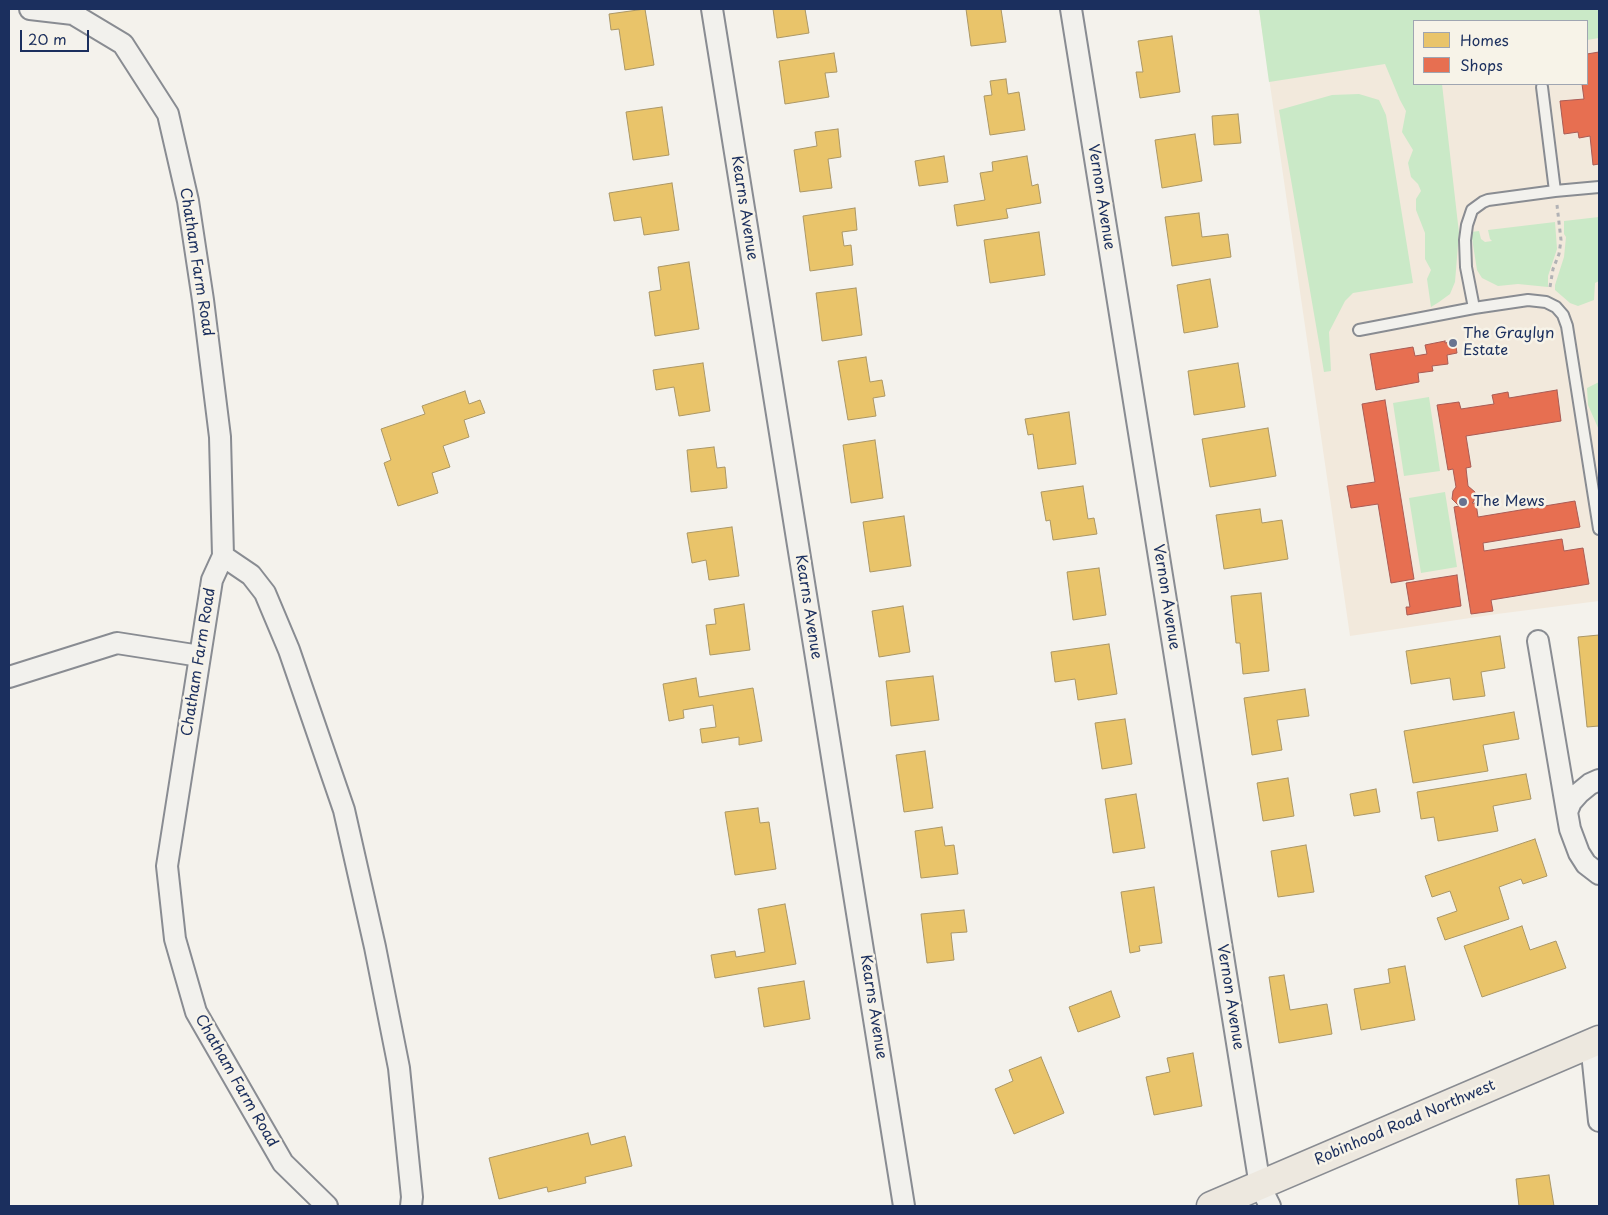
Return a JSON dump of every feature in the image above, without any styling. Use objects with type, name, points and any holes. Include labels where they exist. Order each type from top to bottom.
[{"type":"main road","name":"Robinhood Road Northwest","points":[[1211,1206],[1265,1196],[1595,1042]]},
{"type":"street","name":"Chatham Farm Road","points":[[30,9],[73,14],[123,44],[168,114],[188,201],[203,300],[220,437],[223,556],[212,580],[167,866],[175,939],[196,1012],[283,1163],[327,1206]]},
{"type":"street","name":"Kearns Avenue","points":[[712,9],[904,1206]]},
{"type":"street","name":"Vernon Avenue","points":[[1071,9],[1265,1196]]},
{"type":"street","points":[[223,556],[251,575],[265,593],[289,650],[344,810],[375,947],[399,1068],[412,1197],[411,1206]]},
{"type":"street","points":[[1538,642],[1570,829],[1579,853],[1586,864],[1599,874]]},
{"type":"street","points":[[9,677],[117,644],[200,656]]},
{"type":"street","points":[[1567,812],[1571,802],[1590,784],[1599,780]]},
{"type":"street","points":[[1595,1042],[1599,1121]]},
{"type":"lane","points":[[1542,87],[1555,191]]},
{"type":"lane","points":[[1474,308],[1466,267],[1465,240],[1472,210],[1488,200],[1599,187]]},
{"type":"lane","points":[[1359,330],[1474,308],[1528,300],[1546,302],[1556,307],[1563,315],[1567,326],[1599,528]]},
{"type":"lane","points":[[1588,459],[1599,457]]},
{"type":"path","points":[[1546,302],[1561,240],[1555,191]]},
{"type":"shaded area","name":"The Graylyn Estate","points":[[1259,9],[1599,9],[1599,601],[1350,636]]},
{"type":"green space","points":[[1259,9],[1599,9],[1599,38],[1588,40],[1588,20],[1413,20],[1413,85],[1442,85],[1459,233],[1455,282],[1450,294],[1431,307],[1427,279],[1431,270],[1425,259],[1425,233],[1416,210],[1416,199],[1421,191],[1418,184],[1411,177],[1408,163],[1413,150],[1402,132],[1406,111],[1385,64],[1269,82]]},
{"type":"green space","points":[[1359,94],[1379,100],[1386,115],[1413,283],[1353,293],[1345,301],[1329,332],[1331,371],[1324,372],[1279,110],[1332,95]]},
{"type":"green space","points":[[1599,217],[1599,281],[1595,283],[1594,300],[1578,306],[1570,303],[1555,290],[1564,257],[1566,237],[1564,234],[1564,221]]},
{"type":"green space","points":[[1555,222],[1557,249],[1548,276],[1548,287],[1518,284],[1498,286],[1482,278],[1477,270],[1471,232],[1479,231],[1481,239],[1485,242],[1492,241],[1488,230]]},
{"type":"green space","points":[[1599,382],[1599,430],[1588,405],[1587,388]]},
{"type":"green space","points":[[1429,397],[1440,471],[1404,476],[1393,403]]},
{"type":"green space","points":[[1445,492],[1457,567],[1421,573],[1409,498]]},
{"type":"building: Homes","points":[[645,9],[654,65],[625,70],[619,29],[611,30],[609,14]]},
{"type":"building: Homes","points":[[773,9],[805,9],[809,33],[777,38]]},
{"type":"building: Homes","points":[[966,9],[1001,9],[1006,42],[971,46]]},
{"type":"building: Homes","points":[[1172,36],[1180,92],[1140,98],[1136,72],[1143,72],[1138,41]]},
{"type":"building: Homes","points":[[834,53],[837,72],[825,73],[829,97],[785,104],[779,61]]},
{"type":"building: Homes","points":[[1006,79],[1008,94],[1019,92],[1025,130],[990,135],[984,96],[992,95],[990,81]]},
{"type":"building: Homes","points":[[662,107],[669,155],[633,160],[626,112]]},
{"type":"building: Homes","points":[[1238,114],[1241,143],[1214,145],[1212,116]]},
{"type":"building: Homes","points":[[838,129],[841,157],[828,159],[832,188],[800,192],[794,150],[817,146],[815,132]]},
{"type":"building: Homes","points":[[1195,134],[1202,181],[1162,188],[1155,140]]},
{"type":"building: Homes","points":[[944,156],[948,182],[919,186],[915,161]]},
{"type":"building: Homes","points":[[1027,156],[1032,186],[1038,184],[1041,203],[1006,209],[1008,218],[957,226],[954,205],[985,200],[980,173],[993,171],[992,162]]},
{"type":"building: Homes","points":[[672,183],[679,230],[644,235],[641,217],[614,221],[609,193]]},
{"type":"building: Homes","points":[[855,208],[857,230],[842,232],[844,246],[851,245],[853,265],[810,271],[803,216]]},
{"type":"building: Homes","points":[[1199,213],[1202,237],[1228,234],[1231,257],[1172,266],[1165,217]]},
{"type":"building: Homes","points":[[1039,232],[1045,275],[990,283],[984,240]]},
{"type":"building: Homes","points":[[689,262],[699,329],[655,336],[649,292],[661,290],[658,267]]},
{"type":"building: Homes","points":[[1210,279],[1218,327],[1184,333],[1177,285]]},
{"type":"building: Homes","points":[[856,288],[862,335],[822,341],[816,293]]},
{"type":"building: Homes","points":[[866,357],[870,382],[882,380],[885,396],[873,398],[876,416],[848,420],[838,361]]},
{"type":"building: Homes","points":[[703,363],[710,411],[679,416],[674,387],[656,390],[653,370]]},
{"type":"building: Homes","points":[[1238,363],[1245,407],[1194,415],[1188,371]]},
{"type":"building: Homes","points":[[465,391],[469,404],[480,400],[485,413],[464,420],[469,437],[443,446],[450,467],[432,473],[438,493],[398,506],[384,463],[391,460],[381,429],[425,414],[422,406]]},
{"type":"building: Homes","points":[[1069,412],[1076,464],[1038,469],[1033,434],[1028,435],[1025,419]]},
{"type":"building: Homes","points":[[1268,428],[1276,476],[1210,487],[1202,439]]},
{"type":"building: Homes","points":[[875,440],[883,498],[851,503],[843,445]]},
{"type":"building: Homes","points":[[714,447],[717,468],[725,467],[727,488],[691,492],[687,450]]},
{"type":"building: Homes","points":[[1083,486],[1088,519],[1094,518],[1097,534],[1053,540],[1050,520],[1046,521],[1041,492]]},
{"type":"building: Homes","points":[[1260,509],[1262,523],[1282,520],[1288,559],[1224,569],[1216,515]]},
{"type":"building: Homes","points":[[904,516],[911,566],[870,572],[863,522]]},
{"type":"building: Homes","points":[[732,527],[739,576],[709,580],[706,560],[692,563],[687,533]]},
{"type":"building: Homes","points":[[1099,568],[1106,615],[1073,620],[1067,572]]},
{"type":"building: Homes","points":[[1261,593],[1269,671],[1243,674],[1240,643],[1236,643],[1231,596]]},
{"type":"building: Homes","points":[[744,604],[750,650],[710,655],[706,625],[716,624],[714,609]]},
{"type":"building: Homes","points":[[903,606],[910,652],[879,657],[872,611]]},
{"type":"building: Homes","points":[[1599,635],[1599,726],[1587,727],[1578,637]]},
{"type":"building: Homes","points":[[1500,636],[1505,668],[1481,672],[1485,696],[1453,700],[1450,678],[1411,684],[1406,651]]},
{"type":"building: Homes","points":[[1109,644],[1117,694],[1078,700],[1075,679],[1055,682],[1051,652]]},
{"type":"building: Homes","points":[[933,676],[939,720],[891,726],[886,681]]},
{"type":"building: Homes","points":[[696,678],[699,697],[753,688],[762,741],[739,745],[739,737],[702,743],[700,729],[716,727],[713,705],[683,710],[684,718],[669,721],[663,684]]},
{"type":"building: Homes","points":[[1305,689],[1309,716],[1277,720],[1282,750],[1252,755],[1244,698]]},
{"type":"building: Homes","points":[[1514,712],[1519,739],[1483,745],[1488,771],[1413,783],[1404,731]]},
{"type":"building: Homes","points":[[1125,719],[1132,764],[1102,769],[1095,723]]},
{"type":"building: Homes","points":[[925,751],[933,808],[904,812],[896,755]]},
{"type":"building: Homes","points":[[1526,774],[1531,799],[1493,806],[1498,831],[1438,841],[1434,817],[1421,819],[1417,792]]},
{"type":"building: Homes","points":[[1288,778],[1294,816],[1263,821],[1257,783]]},
{"type":"building: Homes","points":[[1376,789],[1380,812],[1354,816],[1350,794]]},
{"type":"building: Homes","points":[[1136,794],[1145,848],[1113,853],[1105,799]]},
{"type":"building: Homes","points":[[758,808],[760,823],[769,822],[776,869],[735,875],[725,812]]},
{"type":"building: Homes","points":[[942,827],[945,846],[954,845],[958,874],[921,878],[915,831]]},
{"type":"building: Homes","points":[[1535,839],[1547,876],[1523,884],[1521,879],[1499,887],[1509,919],[1445,940],[1437,918],[1457,911],[1450,891],[1432,897],[1425,876]]},
{"type":"building: Homes","points":[[1306,845],[1314,892],[1278,897],[1271,851]]},
{"type":"building: Homes","points":[[1154,887],[1162,943],[1139,946],[1140,951],[1130,953],[1121,892]]},
{"type":"building: Homes","points":[[785,904],[796,964],[715,978],[711,955],[735,951],[736,957],[765,952],[758,909]]},
{"type":"building: Homes","points":[[964,910],[967,932],[951,933],[954,960],[927,963],[921,914]]},
{"type":"building: Homes","points":[[1522,926],[1530,950],[1556,941],[1566,968],[1482,997],[1464,946]]},
{"type":"building: Homes","points":[[1405,966],[1415,1020],[1361,1030],[1354,989],[1390,983],[1388,969]]},
{"type":"building: Homes","points":[[1284,975],[1290,1010],[1327,1004],[1332,1034],[1279,1043],[1269,977]]},
{"type":"building: Homes","points":[[804,981],[810,1019],[764,1027],[758,988]]},
{"type":"building: Homes","points":[[1111,991],[1120,1017],[1078,1032],[1069,1007]]},
{"type":"building: Homes","points":[[1193,1053],[1202,1106],[1154,1115],[1146,1077],[1170,1072],[1167,1058]]},
{"type":"building: Homes","points":[[1041,1057],[1064,1113],[1014,1134],[995,1089],[1013,1081],[1009,1070]]},
{"type":"building: Homes","points":[[588,1133],[591,1145],[625,1136],[632,1166],[585,1177],[586,1183],[548,1192],[547,1187],[499,1199],[489,1158]]},
{"type":"building: Homes","points":[[1549,1175],[1554,1206],[1519,1206],[1516,1179]]},
{"type":"building: Shops","points":[[1599,52],[1599,164],[1593,165],[1590,136],[1579,138],[1578,132],[1564,134],[1560,101],[1584,99],[1582,85],[1588,85],[1588,54]]},
{"type":"building: Shops","points":[[1445,341],[1445,343],[1455,341],[1457,353],[1447,355],[1448,364],[1432,366],[1433,371],[1418,373],[1419,382],[1376,390],[1370,354],[1413,347],[1415,356],[1427,354],[1425,345]]},
{"type":"building: Shops","name":"The Mews","points":[[1557,390],[1561,421],[1466,436],[1471,467],[1466,468],[1468,486],[1475,492],[1472,503],[1476,503],[1478,517],[1575,501],[1580,527],[1483,543],[1484,551],[1562,539],[1564,551],[1583,548],[1589,584],[1491,600],[1493,611],[1471,614],[1454,507],[1459,506],[1452,499],[1453,491],[1456,487],[1453,469],[1448,470],[1437,405],[1459,402],[1461,409],[1494,404],[1492,395],[1508,392],[1509,398]]},
{"type":"building: Shops","points":[[1385,400],[1414,579],[1391,583],[1378,504],[1351,508],[1347,486],[1375,482],[1362,404]]},
{"type":"building: Shops","points":[[1457,575],[1461,606],[1407,615],[1406,607],[1410,607],[1406,583]]},
{"type":"place","name":"The Graylyn Estate","points":[[1453,343]]},
{"type":"place","name":"The Mews","points":[[1463,502]]}]
